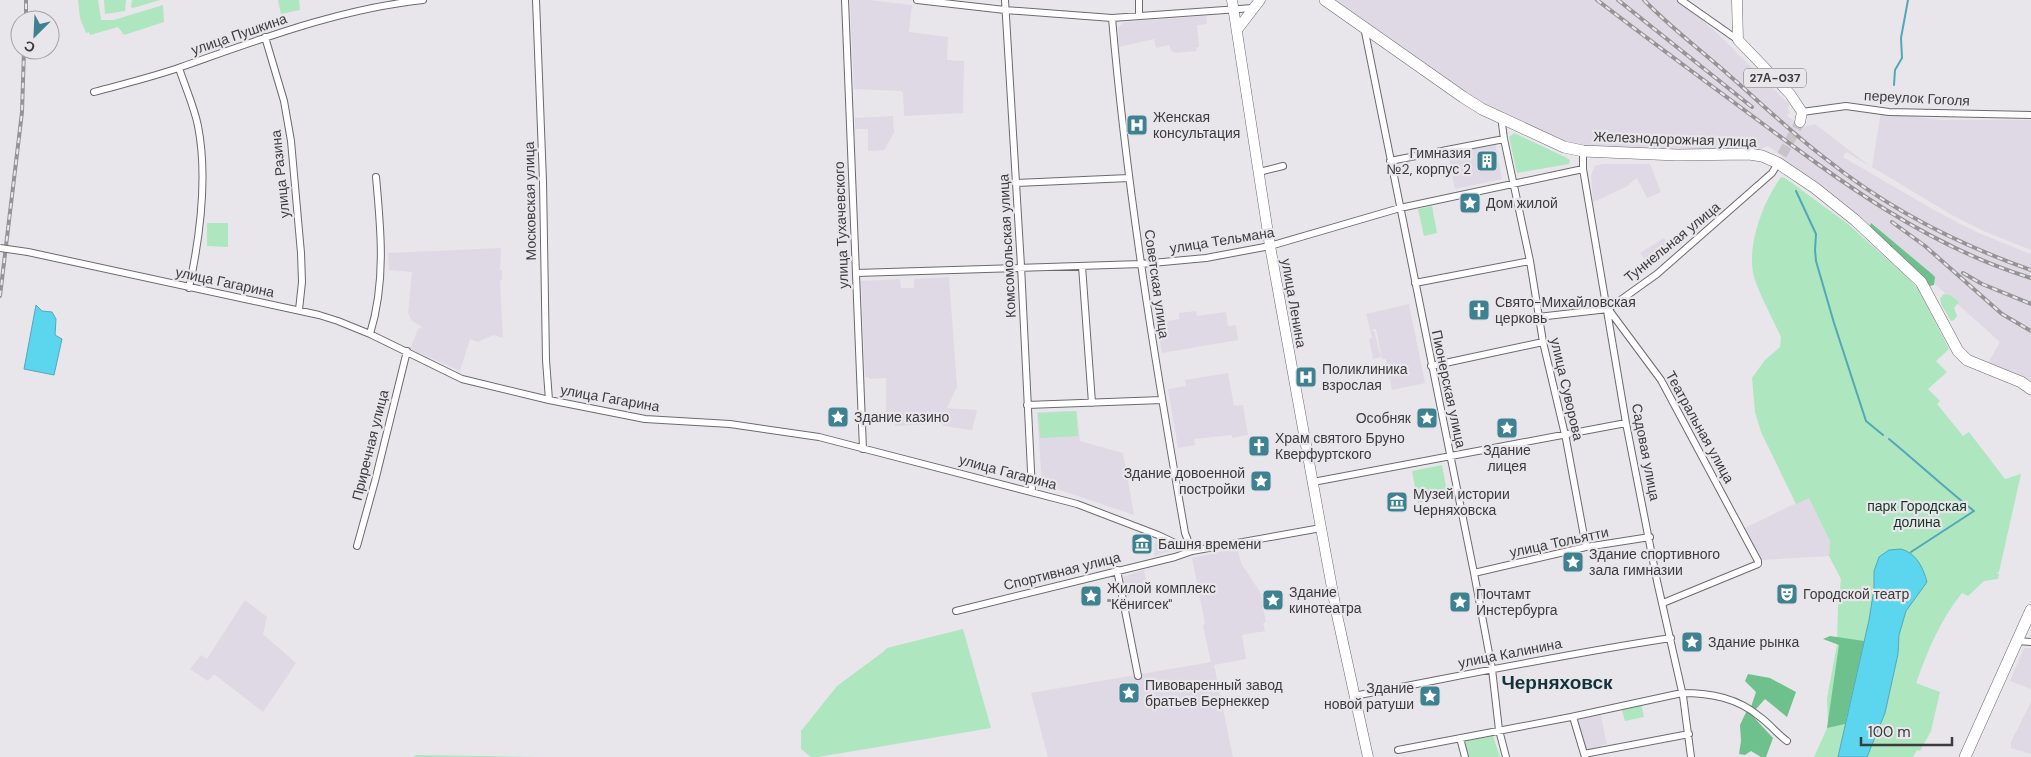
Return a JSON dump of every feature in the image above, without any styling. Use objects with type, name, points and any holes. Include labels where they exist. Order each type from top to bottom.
[{"type":"highway","name":"Железнодорожная улица","points":[[1325,0],[1463,97],[1503,119],[1564,147],[1583,151],[1677,155],[1749,154],[1780,159],[1855,220],[1921,282],[1958,351],[1967,360],[2022,382],[2031,389]]},
{"type":"highway","points":[[1965,757],[2031,610]]},
{"type":"main road","points":[[1737,0],[1738,40]]},
{"type":"main road","name":"улица Ленина","points":[[1233,4],[1270,246],[1321,528],[1368,757]]},
{"type":"main road","points":[[1237,30],[1256,4]]},
{"type":"main road","name":"27А-037","points":[[1738,40],[1790,94],[1801,117]]},
{"type":"street","name":"улица Пушкина","points":[[94,92],[179,68],[265,37],[336,15],[400,2],[423,0]]},
{"type":"street","name":"Московская улица","points":[[536,0],[546,360],[550,400]]},
{"type":"street","name":"улица Тухачевского","points":[[844,0],[863,449]]},
{"type":"street","points":[[917,0],[1006,10],[1112,18],[1233,4],[1256,4]]},
{"type":"street","name":"Комсомольская улица","points":[[1005,0],[1032,491]]},
{"type":"street","points":[[1139,0],[1139,16]]},
{"type":"street","points":[[1681,0],[1738,40]]},
{"type":"street","name":"Советская улица","points":[[1112,18],[1120,116],[1141,264],[1162,400],[1186,533],[1192,551]]},
{"type":"street","name":"Пионерская улица","points":[[1364,27],[1474,573],[1492,669],[1499,730],[1506,757]]},
{"type":"street","name":"улица Разина","points":[[265,37],[284,101],[291,141],[296,184],[302,282],[299,310]]},
{"type":"street","points":[[179,68],[198,125],[203,160],[193,268],[189,288]]},
{"type":"street","name":"переулок Гоголя","points":[[1801,117],[1846,106],[1889,112],[2031,115]]},
{"type":"street","name":"улица Суворова","points":[[1503,119],[1504,140],[1530,260],[1538,317],[1565,435],[1586,547]]},
{"type":"street","points":[[1390,161],[1504,140]]},
{"type":"street","name":"Садовая улица","points":[[1583,151],[1583,168],[1626,423],[1682,692],[1691,757]]},
{"type":"street","name":"Туннельная улица","points":[[1538,317],[1608,308],[1657,274],[1710,229],[1772,173],[1780,159]]},
{"type":"street","points":[[1259,172],[1283,166]]},
{"type":"street","name":"улица Тельмана","points":[[856,273],[1021,266],[1141,264],[1206,258],[1270,246],[1399,206],[1407,206],[1514,184],[1583,168]]},
{"type":"street","points":[[370,334],[377,313],[381,277],[382,244],[376,177]]},
{"type":"street","points":[[1016,183],[1129,178]]},
{"type":"street","name":"улица Гагарина","points":[[0,248],[28,252],[338,320],[407,351],[462,379],[550,400],[645,419],[730,424],[798,433],[1032,491],[1077,504],[1149,531],[1192,551]]},
{"type":"street","points":[[1415,283],[1530,260]]},
{"type":"street","points":[[1082,266],[1092,403]]},
{"type":"street","name":"Театральная улица","points":[[1608,308],[1662,380],[1717,481],[1758,564],[1663,603]]},
{"type":"street","points":[[1432,366],[1543,342]]},
{"type":"street","name":"Приречная улица","points":[[357,546],[407,351]]},
{"type":"street","points":[[1028,405],[1162,400]]},
{"type":"street","points":[[1313,482],[1626,423]]},
{"type":"street","name":"Спортивная улица","points":[[956,611],[1175,557],[1192,551],[1321,528]]},
{"type":"street","name":"улица Тольятти","points":[[1474,573],[1586,547],[1650,536]]},
{"type":"street","points":[[1117,570],[1138,676]]},
{"type":"street","name":"улица Калинина","points":[[1354,696],[1533,660],[1671,638]]},
{"type":"street","points":[[2017,641],[2031,642]]},
{"type":"street","points":[[1398,750],[1573,716],[1682,692],[1700,692],[1740,702],[1761,717],[1774,732],[1786,741]]},
{"type":"street","points":[[1573,716],[1584,756],[1689,734]]},
{"type":"street","points":[[1460,738],[1465,757]]},
{"type":"shaded area","points":[[850,0],[912,5],[909,32],[948,37],[947,60],[964,61],[963,113],[904,116],[903,93],[901,91],[854,89]]},
{"type":"shaded area","points":[[1335,0],[1675,0],[1699,17],[1789,104],[1788,110],[1790,112],[1787,116],[1803,127],[1815,124],[1870,166],[1846,152],[1843,157],[1974,231],[2030,254],[2031,252],[2031,382],[1986,367],[2000,342],[1845,204],[1783,162],[1782,156],[1768,146],[1761,149],[1743,151],[1605,147],[1573,144],[1480,101],[1459,89]]},
{"type":"shaded area","points":[[1206,16],[1207,24],[1197,25],[1199,47],[1197,47],[1196,51],[1174,53],[1169,45],[1156,48],[1154,39],[1119,47],[1118,28],[1124,22]]},
{"type":"shaded area","points":[[1881,112],[1939,120],[2031,120],[2031,250],[1986,232],[1952,215],[1872,167]]},
{"type":"shaded area","points":[[893,116],[894,133],[884,150],[868,151],[868,129],[855,129],[855,118]]},
{"type":"shaded area","points":[[1495,143],[1502,179],[1455,189],[1448,154]]},
{"type":"shaded area","points":[[1603,164],[1650,164],[1661,192],[1647,198],[1637,178],[1628,186],[1593,202],[1591,175],[1595,166]]},
{"type":"shaded area","points":[[1664,238],[1671,247],[1648,264],[1640,253]]},
{"type":"shaded area","points":[[501,248],[500,270],[502,271],[502,279],[500,282],[503,338],[493,335],[478,342],[470,339],[460,371],[410,349],[418,329],[422,327],[412,321],[408,313],[412,272],[389,270],[388,253]]},
{"type":"shaded area","points":[[949,277],[957,387],[947,408],[977,410],[972,430],[943,426],[945,412],[929,413],[930,424],[895,426],[894,420],[886,419],[886,378],[869,379],[869,377],[865,377],[861,281],[900,279],[901,288],[914,288],[914,279]]},
{"type":"shaded area","points":[[1409,304],[1425,383],[1392,390],[1386,359],[1382,359],[1376,329],[1370,330],[1366,314]]},
{"type":"shaded area","points":[[1196,311],[1197,316],[1226,312],[1228,326],[1236,325],[1238,340],[1162,353],[1157,323],[1179,319],[1179,313]]},
{"type":"shaded area","points":[[1370,330],[1374,331],[1381,357],[1373,359],[1369,339],[1372,338]]},
{"type":"shaded area","points":[[1228,373],[1234,406],[1243,405],[1248,435],[1232,438],[1232,435],[1194,439],[1195,445],[1178,448],[1168,389],[1186,386],[1185,380]]},
{"type":"shaded area","points":[[1077,411],[1080,441],[1123,453],[1134,515],[1042,484],[1037,412]]},
{"type":"shaded area","points":[[1809,497],[1830,541],[1829,556],[1761,560],[1745,528]]},
{"type":"shaded area","points":[[1155,540],[1171,545],[1172,551],[1154,556]]},
{"type":"shaded area","points":[[1237,548],[1241,563],[1260,592],[1266,622],[1263,623],[1265,631],[1242,635],[1246,659],[1214,665],[1233,757],[1048,757],[1031,693],[1211,662],[1192,558]]},
{"type":"shaded area","points":[[1144,570],[1148,591],[1127,596],[1123,577]]},
{"type":"shaded area","points":[[245,600],[267,617],[263,634],[296,663],[263,712],[214,674],[208,681],[190,669],[201,655],[207,659]]},
{"type":"shaded area","points":[[2024,648],[2031,648],[2031,689],[2010,681]]},
{"type":"shaded area","points":[[2031,702],[2031,754],[2011,748],[2011,742]]},
{"type":"shaded area","points":[[1600,713],[1607,744],[1601,745],[1602,749],[1587,753],[1577,718]]},
{"type":"green space","points":[[78,0],[98,0],[101,20],[114,20],[163,5],[164,22],[124,35],[118,27],[90,35],[89,32],[86,33],[80,18]]},
{"type":"green space","points":[[104,0],[126,0],[125,11],[105,14]]},
{"type":"green space","points":[[132,0],[160,0],[133,8],[131,7]]},
{"type":"green space","points":[[278,0],[299,0],[300,10],[281,14]]},
{"type":"green space","points":[[1514,133],[1565,157],[1570,160],[1569,164],[1517,173],[1509,137]]},
{"type":"green space","name":"парк Городская долина","points":[[1781,177],[1848,224],[1918,289],[1949,349],[1936,361],[1947,372],[1928,389],[1940,401],[1937,404],[1963,436],[1969,432],[2005,479],[2021,474],[1999,572],[1996,573],[1999,574],[1998,579],[1984,581],[1968,596],[1962,593],[1954,603],[1930,647],[1916,683],[1940,692],[1931,731],[1920,751],[1917,750],[1913,757],[1814,757],[1828,726],[1827,698],[1837,645],[1841,579],[1829,556],[1830,541],[1809,498],[1796,504],[1761,432],[1755,412],[1752,378],[1765,360],[1780,347],[1781,337],[1758,287],[1753,273],[1752,261],[1758,223],[1768,198]]},
{"type":"green space","points":[[1432,206],[1437,233],[1424,236],[1418,209]]},
{"type":"green space","points":[[207,223],[228,223],[228,247],[207,246]]},
{"type":"green space","points":[[1871,223],[1932,274],[1935,277],[1934,285],[1930,286],[1869,228]]},
{"type":"green space","points":[[1944,294],[1950,295],[1959,302],[1954,308],[1957,316],[1951,321],[1941,304],[1940,298]]},
{"type":"green space","points":[[1076,411],[1078,436],[1040,438],[1038,413]]},
{"type":"green space","points":[[1442,465],[1448,497],[1418,503],[1412,471]]},
{"type":"green space","points":[[963,629],[991,728],[818,757],[811,757],[801,749],[801,731],[837,686],[887,648]]},
{"type":"green space","points":[[1830,636],[1864,641],[1845,724],[1827,728],[1839,645],[1823,639]]},
{"type":"green space","points":[[1748,674],[1770,678],[1796,692],[1787,717],[1765,699],[1756,709],[1751,707],[1756,692],[1745,681]]},
{"type":"green space","points":[[1641,703],[1644,717],[1625,721],[1621,707]]},
{"type":"green space","points":[[1747,710],[1773,738],[1766,757],[1761,757],[1751,751],[1745,755],[1739,754],[1741,741],[1740,725]]},
{"type":"green space","points":[[1493,736],[1500,757],[1468,757],[1463,741]]},
{"type":"green space","points":[[416,755],[536,757],[413,757]]},
{"type":"water","points":[[36,305],[42,311],[52,312],[56,319],[55,335],[62,339],[54,375],[24,369]]},
{"type":"water","points":[[1901,549],[1915,557],[1927,582],[1906,611],[1899,635],[1898,654],[1885,713],[1867,757],[1838,757],[1869,620],[1874,589],[1874,571],[1879,557],[1889,550]]},
{"type":"waterway","points":[[1894,85],[1895,70],[1902,58],[1901,38],[1908,0]]},
{"type":"waterway","points":[[1796,191],[1816,234],[1816,261],[1866,421],[1883,435]]},
{"type":"waterway","points":[[1889,439],[1974,511],[1911,552]]},
{"type":"tunnel","points":[[1782,155],[1800,122]]},
{"type":"railway","points":[[26,0],[26,10]]},
{"type":"railway","points":[[1597,0],[1820,166],[1886,210],[1956,248],[1993,265],[2031,278]]},
{"type":"railway","points":[[1618,0],[1752,107]]},
{"type":"railway","points":[[1644,0],[1790,129],[1849,177],[1898,209],[1924,223],[1976,249],[2031,270]]},
{"type":"railway","points":[[0,296],[22,112],[24,60]]},
{"type":"railway","points":[[1892,222],[1925,246],[2002,314],[2031,331]]},
{"type":"railway","points":[[1963,273],[1982,284],[2031,304]]},
{"type":"place","name":"Женская консультация","points":[[1137,125]]},
{"type":"place","name":"Гимназия №2, корпус 2","points":[[1487,161]]},
{"type":"place","name":"Дом жилой","points":[[1470,203]]},
{"type":"place","name":"Свято-Михайловская церковь","points":[[1479,310]]},
{"type":"place","name":"Поликлиника взрослая","points":[[1306,377]]},
{"type":"place","name":"Здание казино","points":[[838,417]]},
{"type":"place","name":"Особняк","points":[[1427,418]]},
{"type":"place","name":"Здание лицея","points":[[1507,428]]},
{"type":"place","name":"Храм святого Бруно Кверфуртского","points":[[1259,446]]},
{"type":"place","name":"Здание довоенной постройки","points":[[1261,481]]},
{"type":"place","name":"Музей истории Черняховска","points":[[1397,502]]},
{"type":"place","name":"Башня времени","points":[[1142,544]]},
{"type":"place","name":"Здание спортивного зала гимназии","points":[[1573,562]]},
{"type":"place","name":"Городской театр","points":[[1787,594]]},
{"type":"place","name":"Жилой комплекс \"Кёнигсек\"","points":[[1091,596]]},
{"type":"place","name":"Здание кинотеатра","points":[[1273,600]]},
{"type":"place","name":"Почтамт Инстербурга","points":[[1460,602]]},
{"type":"place","name":"Здание рынка","points":[[1692,642]]},
{"type":"place","name":"Пивоваренный завод братьев Бернеккер","points":[[1129,693]]},
{"type":"place","name":"Здание новой ратуши","points":[[1430,696]]},
{"type":"district","name":"Черняховск","points":[[1557,682]]}]
